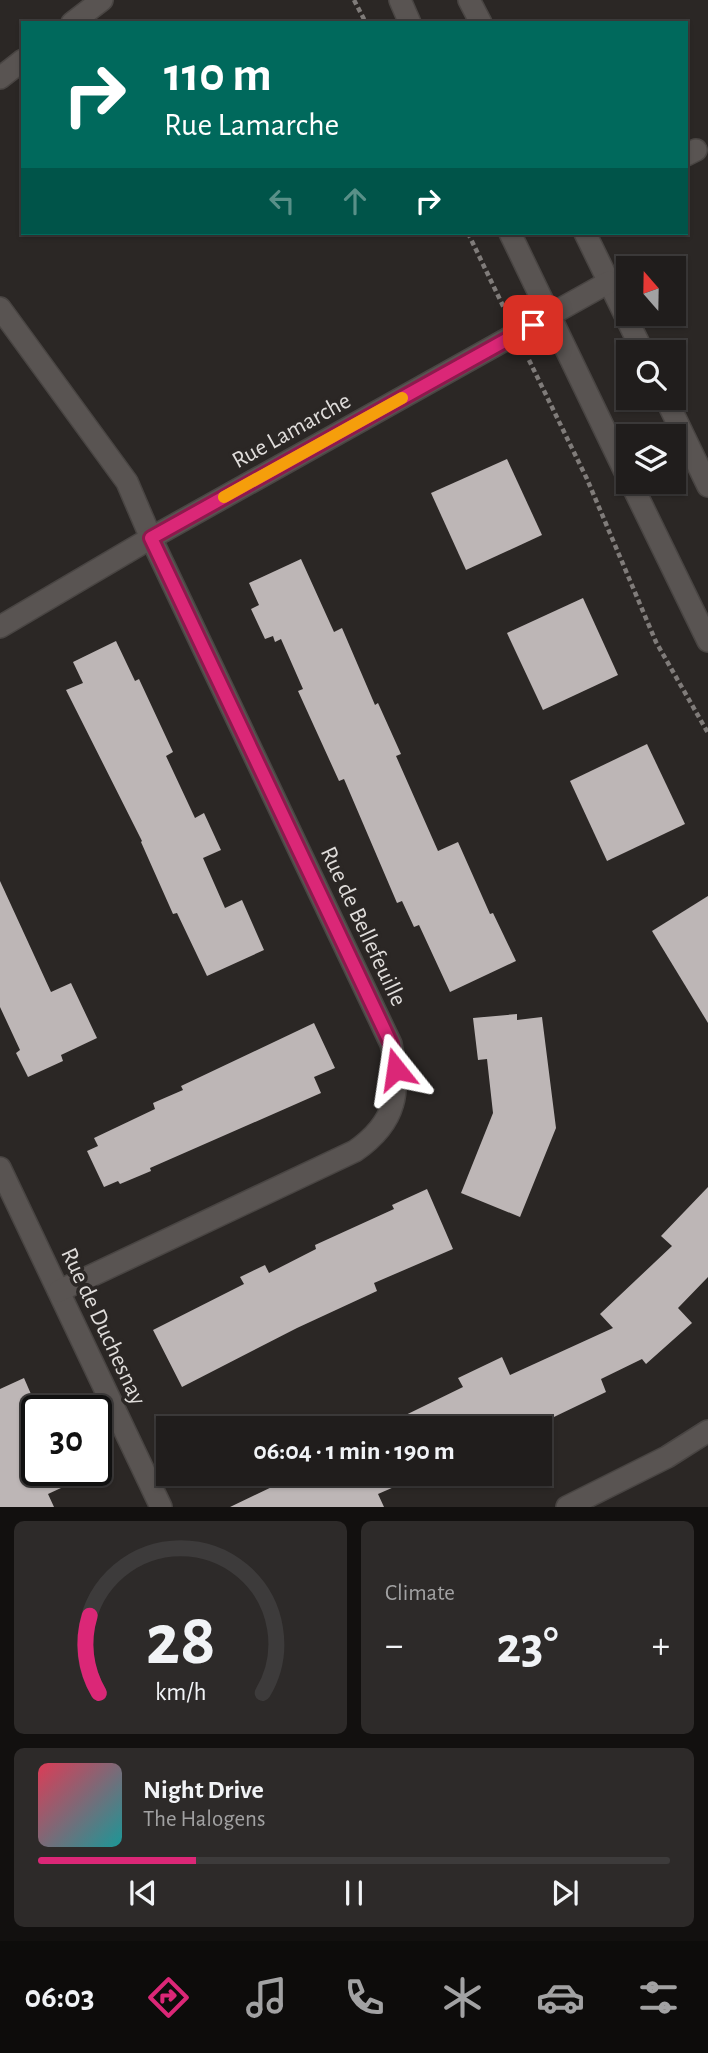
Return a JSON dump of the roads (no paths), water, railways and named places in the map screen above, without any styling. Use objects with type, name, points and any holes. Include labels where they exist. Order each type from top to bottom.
[{"type":"street","points":[[75,21],[102,0]]},
{"type":"street","points":[[400,0],[410,21]]},
{"type":"street","points":[[469,0],[480,21]]},
{"type":"street","points":[[0,78],[21,62]]},
{"type":"street","points":[[511,235],[616,453]]},
{"type":"street","points":[[586,235],[637,340]]},
{"type":"street","name":"Rue Lamarche","points":[[0,627],[151,538],[609,282]]},
{"type":"street","name":"Rue de Bellefeuille","points":[[0,308],[127,482],[391,1044],[396,1069],[395,1094],[387,1118],[374,1138],[355,1151],[59,1291]]},
{"type":"street","points":[[671,410],[708,486]]},
{"type":"street","points":[[636,494],[708,641]]},
{"type":"street","name":"Rue de Duchesnay","points":[[0,1168],[161,1507]]},
{"type":"street","points":[[567,1507],[667,1457],[708,1431]]}]
